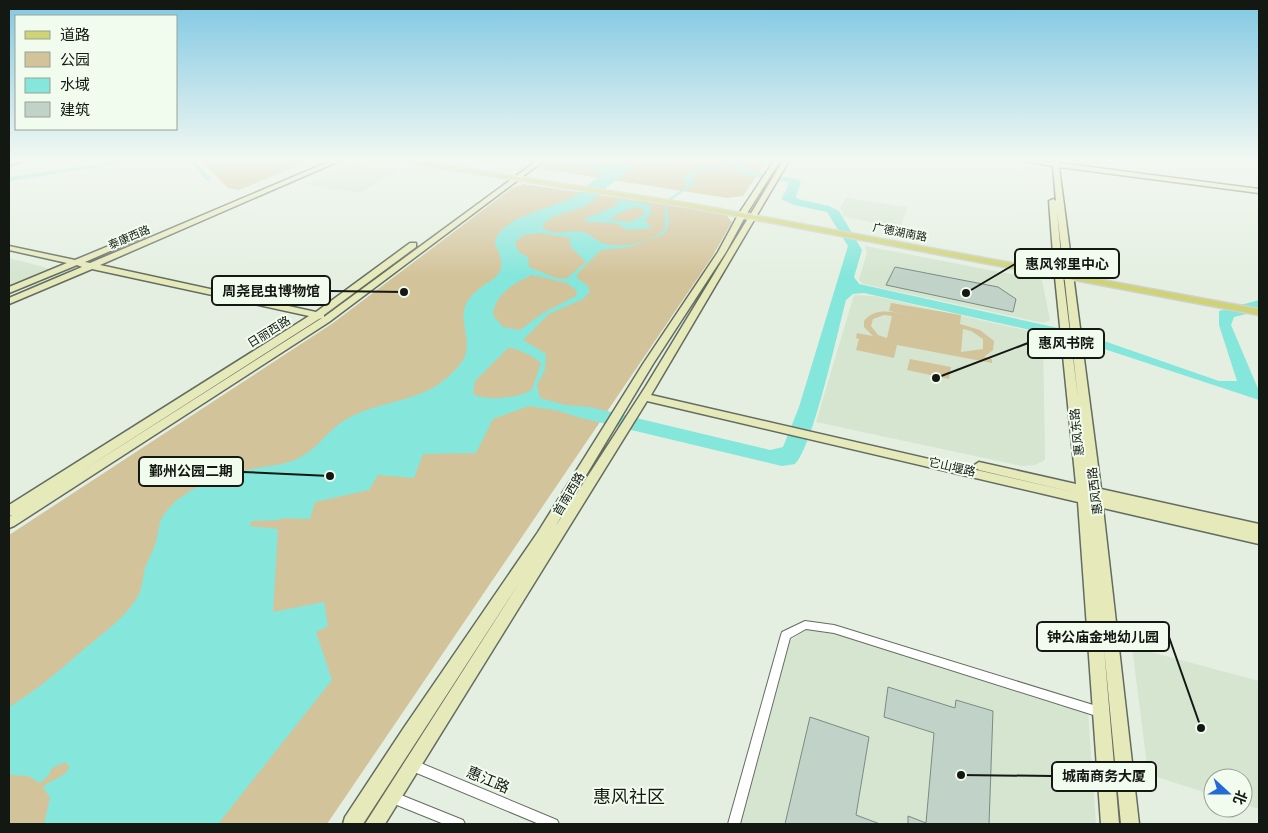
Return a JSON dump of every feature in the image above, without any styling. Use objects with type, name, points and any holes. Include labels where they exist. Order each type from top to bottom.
[{"type":"main road","name":"泰康西路","points":[[9,300],[79,266],[237,198]]},
{"type":"main road","name":"泰康西路","points":[[9,290],[79,266],[246,198]]},
{"type":"main road","name":"日丽西路","points":[[9,511],[319,319],[485,198]]},
{"type":"main road","name":"日丽西路","points":[[9,523],[319,319],[489,198]]},
{"type":"main road","name":"广德湖南路","points":[[635,198],[722,212],[749,213],[830,228],[880,241],[1259,304]]},
{"type":"main road","name":"广德湖南路","points":[[689,198],[729,204],[749,213]]},
{"type":"main road","name":"首南西路","points":[[374,824],[646,394],[757,198]]},
{"type":"main road","name":"首南西路","points":[[352,824],[409,735],[543,535],[648,364],[760,198]]},
{"type":"main road","name":"惠风西路","points":[[1057,198],[1070,335],[1119,717],[1130,824]]},
{"type":"main road","name":"广德湖南路","points":[[830,228],[874,232],[1259,312]]},
{"type":"main road","points":[[9,248],[79,266]]},
{"type":"main road","points":[[9,252],[319,319]]},
{"type":"main road","name":"它山堰路","points":[[646,394],[1090,495],[1259,529]]},
{"type":"main road","points":[[1090,495],[1110,824]]},
{"type":"main road","name":"它山堰路","points":[[1090,495],[1259,539]]},
{"type":"street","points":[[734,824],[786,635],[805,625],[834,629],[1119,717]]},
{"type":"street","name":"惠江路","points":[[411,765],[553,824]]},
{"type":"street","points":[[391,797],[459,824]]},
{"type":"shaded area","points":[[846,198],[908,207],[900,228],[845,217],[840,208]]},
{"type":"shaded area","points":[[865,246],[1042,280],[1050,320],[1044,323],[863,284],[859,280],[867,253]]},
{"type":"shaded area","points":[[9,258],[40,266],[49,269],[9,285]]},
{"type":"shaded area","points":[[854,295],[874,296],[1043,334],[1045,460],[1035,465],[1022,466],[816,422]]},
{"type":"shaded area","points":[[807,629],[833,633],[1088,712],[1096,824],[741,824],[790,641]]},
{"type":"shaded area","points":[[1132,647],[1259,681],[1259,809],[1253,807],[1253,768],[1203,768],[1203,792],[1148,774]]},
{"type":"green space","points":[[499,198],[618,198],[714,212],[727,216],[732,222],[712,257],[327,824],[9,824],[9,535],[333,323]]},
{"type":"green space","points":[[891,303],[961,315],[960,324],[980,330],[994,341],[993,350],[984,357],[992,359],[992,363],[897,345],[894,358],[856,350],[859,339],[856,338],[857,333],[873,336],[864,327],[864,321],[869,316],[880,312],[912,315],[889,311]],"holes":[[[884,315],[892,316],[887,338],[878,335],[871,326],[873,319]],[[963,329],[971,331],[983,339],[983,349],[961,352]]]},
{"type":"green space","points":[[910,359],[951,367],[949,379],[907,370]]},
{"type":"water","points":[[571,198],[596,198],[581,208],[551,218],[542,227],[557,233],[583,232],[600,242],[610,245],[627,245],[653,238],[665,228],[665,208],[670,198],[674,198],[667,208],[669,221],[667,230],[662,235],[630,247],[601,250],[576,277],[589,287],[589,293],[583,299],[549,314],[523,340],[546,354],[545,370],[537,385],[540,398],[565,405],[590,407],[770,450],[783,447],[799,407],[848,246],[827,212],[794,205],[781,199],[797,198],[829,206],[839,211],[862,250],[854,277],[859,284],[1081,333],[1219,381],[1237,381],[1219,325],[1219,311],[1259,300],[1259,311],[1234,317],[1231,325],[1259,391],[1259,400],[1080,341],[864,293],[853,294],[846,300],[817,413],[802,453],[795,464],[782,466],[577,417],[559,411],[529,406],[493,419],[476,453],[423,454],[414,478],[378,475],[369,490],[315,502],[310,519],[282,518],[280,520],[252,521],[249,526],[278,529],[273,612],[324,602],[328,626],[316,632],[332,680],[218,824],[44,824],[50,798],[43,787],[64,774],[70,767],[65,762],[52,768],[48,776],[40,783],[28,776],[9,775],[9,707],[56,673],[128,610],[140,591],[145,569],[153,550],[161,521],[167,510],[190,491],[220,477],[282,464],[301,457],[345,420],[360,412],[421,394],[435,387],[448,377],[465,356],[467,340],[464,309],[467,302],[481,287],[499,273],[501,266],[500,257],[495,244],[498,235],[505,227],[516,220]],"holes":[[[541,233],[570,238],[570,246],[586,262],[566,279],[556,278],[529,267],[528,257],[519,252],[515,243],[523,235]],[[532,275],[567,283],[577,291],[576,296],[543,313],[520,330],[503,327],[493,315],[497,301],[512,285]],[[508,348],[525,353],[541,363],[532,389],[520,395],[503,398],[486,398],[473,394],[475,381]]]},
{"type":"water","points":[[618,199],[651,205],[650,215],[645,221],[652,228],[627,230],[616,223],[586,222],[585,219],[619,204]],"holes":[[[635,207],[642,209],[645,214],[630,222],[613,220],[613,216]]]},
{"type":"building","points":[[895,267],[998,287],[1016,299],[1013,312],[886,285]]},
{"type":"building","points":[[888,687],[955,708],[956,700],[993,711],[989,824],[908,824],[908,816],[926,823],[934,733],[884,717]]},
{"type":"building","points":[[810,717],[869,737],[856,815],[880,824],[785,824]]},
{"type":"place","name":"周尧昆虫博物馆","points":[[404,292]]},
{"type":"place","name":"惠风邻里中心","points":[[966,293]]},
{"type":"place","name":"惠风书院","points":[[936,378]]},
{"type":"place","name":"鄞州公园二期","points":[[330,476]]},
{"type":"place","name":"钟公庙金地幼儿园","points":[[1201,728]]},
{"type":"place","name":"城南商务大厦","points":[[961,775]]},
{"type":"district","name":"惠风社区","points":[[629,797]]}]
